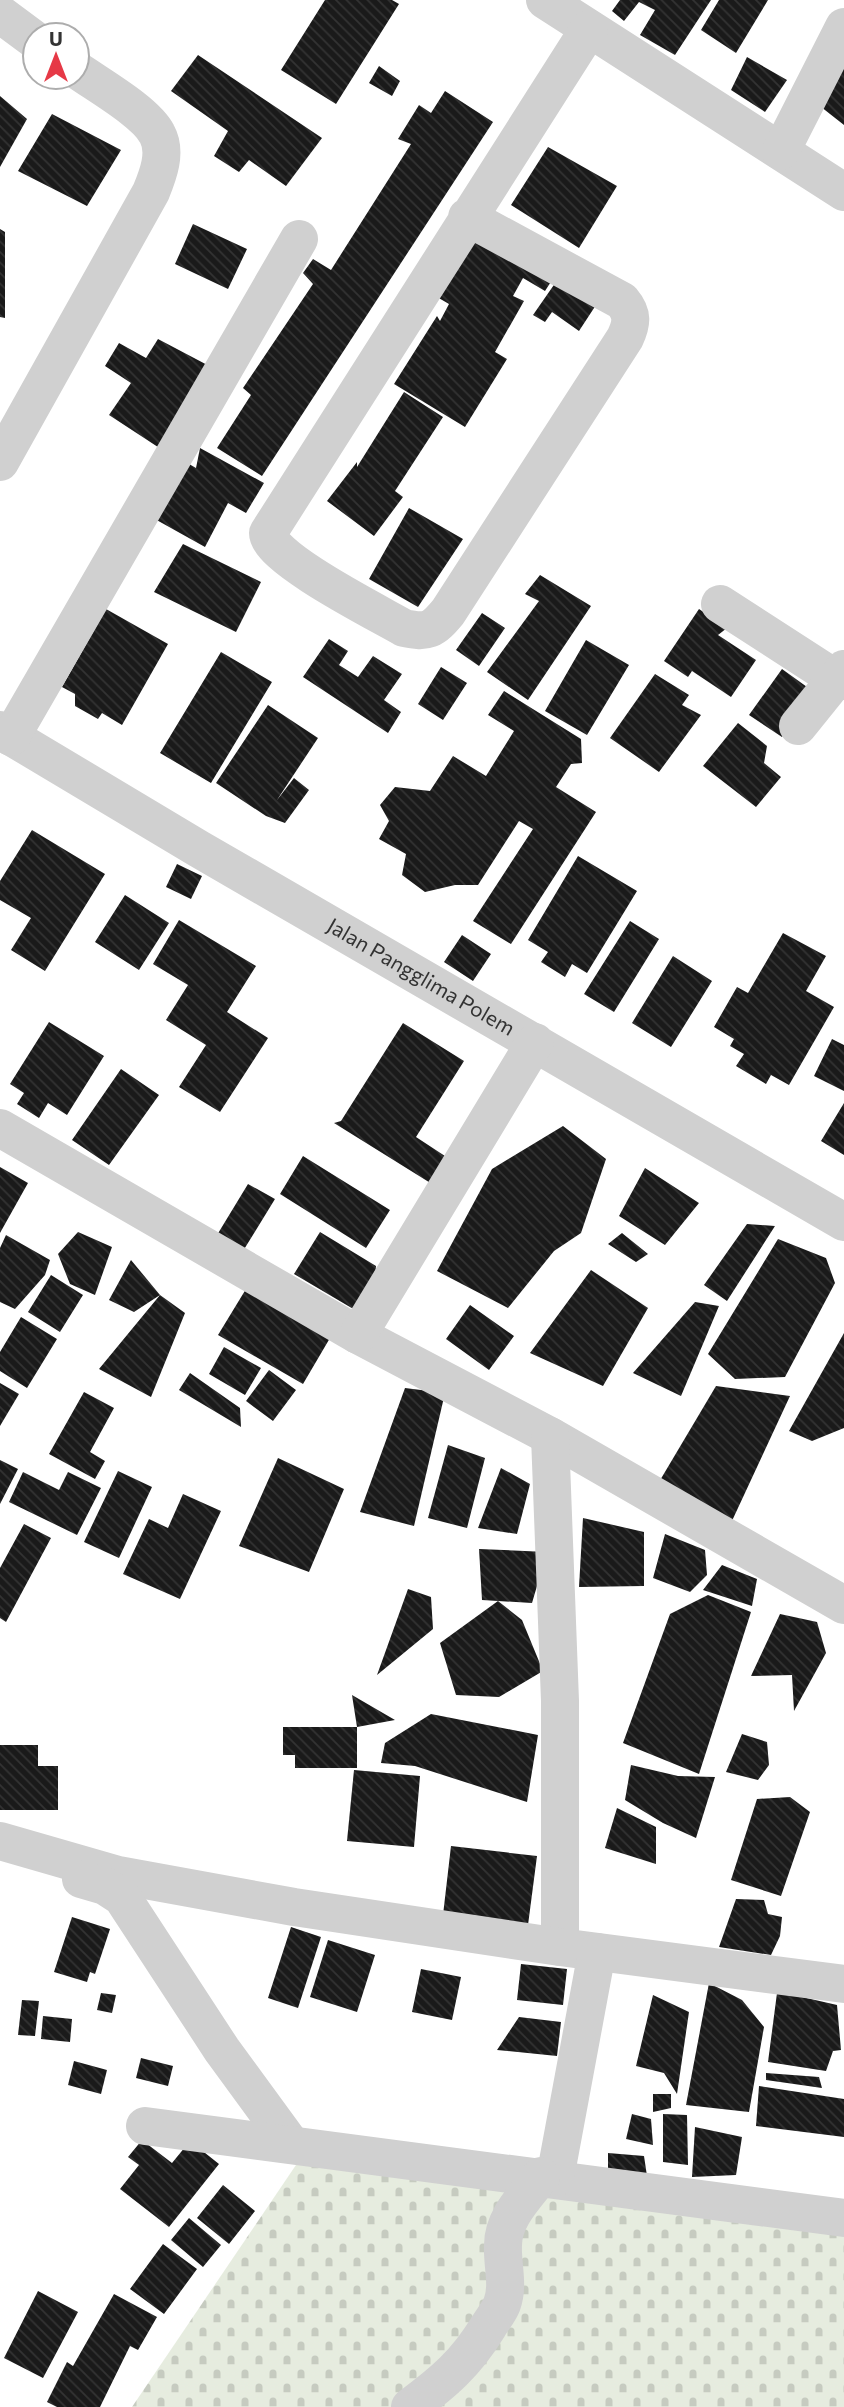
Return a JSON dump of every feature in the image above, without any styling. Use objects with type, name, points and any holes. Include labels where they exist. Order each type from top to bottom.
[{"type":"street","points":[[545,0],[844,192]]},
{"type":"street","points":[[0,15],[21,30]]},
{"type":"street","points":[[781,151],[844,27]]},
{"type":"street","points":[[467,217],[622,301],[631,317],[625,338],[448,612],[435,627],[419,631],[404,628],[291,562],[271,544],[267,536],[467,217],[589,29]]},
{"type":"street","points":[[0,462],[146,202],[159,173],[161,154],[158,135],[144,118],[91,80]]},
{"type":"street","points":[[6,733],[299,239]]},
{"type":"street","points":[[720,604],[840,674],[799,726]]},
{"type":"street","name":"Jalan Pangglima Polem","points":[[6,733],[199,849],[844,1222]]},
{"type":"street","points":[[358,1335],[535,1042]]},
{"type":"street","points":[[0,1128],[358,1335],[550,1436],[844,1605]]},
{"type":"street","points":[[550,1436],[561,1701],[560,1947]]},
{"type":"street","points":[[0,1842],[118,1875],[294,1907],[560,1947],[844,1984]]},
{"type":"street","points":[[0,1863],[77,1877],[105,1886],[122,1897],[222,2050],[290,2143]]},
{"type":"street","points":[[410,2407],[461,2366],[502,2304],[506,2227],[514,2211],[548,2177],[597,1952]]},
{"type":"street","points":[[145,2126],[844,2218]]},
{"type":"green space","points":[[298,2162],[844,2228],[844,2407],[132,2407]]},
{"type":"building","points":[[325,0],[392,0],[399,4],[336,104],[281,70]]},
{"type":"building","points":[[620,0],[711,0],[675,55],[640,35],[655,10],[639,2],[624,21],[612,11]]},
{"type":"building","points":[[719,0],[768,0],[736,53],[701,30]]},
{"type":"building","points":[[198,55],[322,138],[286,186],[249,160],[239,172],[214,156],[228,131],[171,91]]},
{"type":"building","points":[[844,56],[844,125],[816,103]]},
{"type":"building","points":[[747,57],[787,80],[765,112],[731,90]]},
{"type":"building","points":[[379,66],[400,81],[392,96],[369,83]]},
{"type":"building","points":[[445,91],[493,122],[262,476],[217,448],[251,395],[243,388],[313,284],[303,273],[313,259],[331,270],[411,144],[398,139],[419,105],[431,113]]},
{"type":"building","points":[[0,96],[27,119],[0,167]]},
{"type":"building","points":[[52,114],[121,150],[87,206],[18,171]]},
{"type":"building","points":[[548,147],[617,186],[579,248],[511,205]]},
{"type":"building","points":[[193,224],[247,249],[228,289],[175,264]]},
{"type":"building","points":[[0,229],[5,232],[5,318],[0,317]]},
{"type":"building","points":[[474,233],[554,277],[545,291],[523,278],[513,296],[524,301],[495,352],[507,359],[465,427],[394,384],[437,316],[440,321],[449,304],[437,297]]},
{"type":"building","points":[[558,279],[596,305],[579,331],[552,312],[545,322],[533,315]]},
{"type":"building","points":[[158,339],[213,368],[164,451],[109,415],[131,383],[105,366],[119,343],[146,358]]},
{"type":"building","points":[[404,392],[443,417],[395,491],[403,497],[374,536],[327,501],[357,462],[357,467]]},
{"type":"building","points":[[200,448],[264,483],[246,513],[228,503],[205,547],[153,518],[184,461],[196,468]]},
{"type":"building","points":[[409,508],[463,539],[418,607],[369,579]]},
{"type":"building","points":[[183,544],[261,582],[236,632],[154,592]]},
{"type":"building","points":[[540,575],[591,606],[528,700],[487,672],[539,601],[525,594]]},
{"type":"building","points":[[106,609],[168,644],[122,725],[102,713],[98,719],[75,706],[75,694],[62,687]]},
{"type":"building","points":[[699,609],[727,628],[718,635],[756,660],[731,697],[692,671],[688,677],[664,661]]},
{"type":"building","points":[[482,613],[505,628],[479,666],[456,650]]},
{"type":"building","points":[[329,639],[348,651],[339,665],[358,677],[373,656],[402,674],[384,700],[401,712],[388,733],[303,677]]},
{"type":"building","points":[[586,640],[629,665],[587,735],[545,711]]},
{"type":"building","points":[[221,652],[272,682],[211,783],[160,753]]},
{"type":"building","points":[[441,667],[467,683],[443,720],[418,704]]},
{"type":"building","points":[[782,669],[814,692],[782,737],[749,715]]},
{"type":"building","points":[[655,674],[689,695],[682,705],[701,715],[659,772],[610,738]]},
{"type":"building","points":[[504,691],[581,739],[582,763],[571,764],[556,787],[596,812],[511,944],[473,921],[533,829],[519,821],[478,885],[455,885],[425,892],[402,875],[406,854],[379,839],[389,821],[380,805],[395,787],[430,791],[453,756],[486,776],[514,731],[488,715]]},
{"type":"building","points":[[268,705],[318,738],[277,800],[294,778],[309,790],[285,823],[266,816],[216,783]]},
{"type":"building","points":[[738,723],[767,746],[764,763],[781,777],[756,807],[703,766]]},
{"type":"building","points":[[32,830],[105,874],[45,971],[11,950],[31,918],[0,900],[0,881]]},
{"type":"building","points":[[578,856],[637,891],[587,973],[572,964],[565,977],[541,962],[548,952],[528,940]]},
{"type":"building","points":[[177,864],[202,876],[191,899],[166,887]]},
{"type":"building","points":[[125,895],[169,923],[139,970],[95,942]]},
{"type":"building","points":[[179,920],[256,966],[227,1012],[268,1038],[220,1112],[179,1087],[206,1045],[166,1020],[188,985],[153,964]]},
{"type":"building","points":[[630,921],[659,939],[614,1012],[584,994]]},
{"type":"building","points":[[783,933],[826,956],[806,991],[834,1007],[789,1085],[771,1075],[766,1084],[736,1066],[744,1054],[730,1046],[734,1039],[714,1027],[737,987],[748,993]]},
{"type":"building","points":[[462,935],[491,954],[473,981],[444,962]]},
{"type":"building","points":[[673,956],[712,981],[671,1047],[632,1023]]},
{"type":"building","points":[[49,1022],[104,1056],[67,1115],[48,1103],[39,1118],[17,1104],[24,1093],[10,1084]]},
{"type":"building","points":[[403,1023],[464,1061],[416,1137],[448,1158],[432,1184],[334,1123],[341,1121]]},
{"type":"building","points":[[832,1039],[844,1045],[844,1091],[814,1076]]},
{"type":"building","points":[[121,1069],[159,1095],[109,1165],[72,1140]]},
{"type":"building","points":[[844,1103],[844,1155],[821,1141]]},
{"type":"building","points":[[563,1126],[606,1159],[581,1233],[554,1251],[508,1308],[437,1271],[492,1169]]},
{"type":"building","points":[[303,1156],[390,1210],[366,1248],[280,1194]]},
{"type":"building","points":[[0,1167],[28,1183],[0,1233]]},
{"type":"building","points":[[645,1168],[699,1203],[665,1245],[619,1216]]},
{"type":"building","points":[[248,1184],[275,1199],[243,1251],[217,1235]]},
{"type":"building","points":[[747,1224],[775,1226],[727,1301],[704,1285]]},
{"type":"building","points":[[78,1232],[112,1247],[95,1295],[70,1284],[58,1254]]},
{"type":"building","points":[[320,1232],[376,1266],[374,1294],[355,1310],[294,1274]]},
{"type":"building","points":[[622,1233],[648,1254],[636,1262],[608,1244]]},
{"type":"building","points":[[6,1235],[50,1260],[45,1275],[15,1309],[0,1302],[0,1248]]},
{"type":"building","points":[[778,1239],[826,1258],[835,1283],[785,1377],[735,1379],[708,1354]]},
{"type":"building","points":[[131,1260],[160,1295],[134,1312],[109,1300]]},
{"type":"building","points":[[591,1270],[648,1308],[603,1386],[530,1353]]},
{"type":"building","points":[[51,1275],[83,1295],[60,1332],[28,1312]]},
{"type":"building","points":[[246,1289],[330,1338],[303,1384],[218,1335]]},
{"type":"building","points":[[160,1295],[185,1313],[151,1397],[99,1369]]},
{"type":"building","points":[[695,1302],[719,1306],[681,1396],[633,1373]]},
{"type":"building","points":[[470,1305],[514,1336],[489,1370],[446,1339]]},
{"type":"building","points":[[21,1317],[57,1339],[27,1388],[0,1371],[0,1352]]},
{"type":"building","points":[[844,1333],[844,1428],[812,1441],[789,1431]]},
{"type":"building","points":[[224,1347],[261,1368],[245,1395],[209,1374]]},
{"type":"building","points":[[269,1370],[296,1390],[273,1421],[246,1401]]},
{"type":"building","points":[[190,1373],[240,1408],[241,1427],[179,1390]]},
{"type":"building","points":[[0,1383],[19,1394],[0,1426]]},
{"type":"building","points":[[716,1386],[790,1396],[731,1523],[659,1482]]},
{"type":"building","points":[[405,1388],[445,1393],[414,1526],[360,1512]]},
{"type":"building","points":[[84,1392],[114,1408],[90,1452],[105,1461],[95,1479],[49,1454]]},
{"type":"building","points":[[448,1445],[485,1458],[467,1528],[428,1518]]},
{"type":"building","points":[[278,1458],[344,1489],[309,1572],[239,1546]]},
{"type":"building","points":[[0,1460],[18,1469],[0,1504]]},
{"type":"building","points":[[501,1468],[530,1484],[517,1534],[478,1528]]},
{"type":"building","points":[[118,1471],[152,1487],[119,1558],[84,1542]]},
{"type":"building","points":[[23,1472],[59,1490],[68,1472],[101,1488],[77,1535],[9,1502]]},
{"type":"building","points":[[183,1494],[221,1511],[180,1599],[123,1574],[149,1519],[168,1528]]},
{"type":"building","points":[[583,1518],[644,1532],[644,1586],[579,1587]]},
{"type":"building","points":[[24,1524],[51,1538],[6,1622],[0,1618],[0,1568]]},
{"type":"building","points":[[665,1534],[705,1550],[707,1575],[690,1592],[653,1578]]},
{"type":"building","points":[[479,1549],[547,1552],[532,1603],[482,1600]]},
{"type":"building","points":[[722,1565],[757,1579],[752,1606],[703,1590]]},
{"type":"building","points":[[408,1589],[431,1597],[433,1629],[377,1675]]},
{"type":"building","points":[[708,1595],[751,1612],[699,1774],[623,1743],[670,1614]]},
{"type":"building","points":[[498,1601],[522,1620],[543,1671],[499,1697],[456,1695],[440,1643]]},
{"type":"building","points":[[780,1614],[817,1622],[826,1653],[794,1711],[792,1675],[751,1676]]},
{"type":"building","points":[[352,1695],[395,1720],[357,1727]]},
{"type":"building","points":[[431,1714],[538,1735],[527,1802],[415,1766],[381,1763],[385,1743]]},
{"type":"building","points":[[283,1727],[357,1727],[357,1768],[295,1768],[295,1755],[283,1755]]},
{"type":"building","points":[[742,1734],[767,1742],[769,1765],[758,1780],[726,1772]]},
{"type":"building","points":[[0,1745],[38,1745],[38,1766],[58,1766],[58,1810],[0,1810]]},
{"type":"building","points":[[631,1765],[678,1776],[715,1777],[696,1838],[663,1823],[625,1800]]},
{"type":"building","points":[[354,1770],[420,1776],[414,1847],[347,1841]]},
{"type":"building","points":[[790,1797],[810,1812],[781,1896],[731,1880],[757,1799]]},
{"type":"building","points":[[617,1808],[656,1827],[656,1864],[605,1848]]},
{"type":"building","points":[[451,1846],[537,1856],[528,1925],[443,1915]]},
{"type":"building","points":[[736,1899],[764,1900],[768,1914],[782,1917],[780,1936],[771,1955],[719,1947]]},
{"type":"building","points":[[72,1917],[110,1929],[95,1974],[90,1972],[87,1982],[54,1972]]},
{"type":"building","points":[[291,1927],[321,1937],[298,2008],[268,1998]]},
{"type":"building","points":[[328,1940],[375,1955],[357,2012],[310,1997]]},
{"type":"building","points":[[521,1964],[567,1969],[563,2005],[517,2000]]},
{"type":"building","points":[[421,1969],[461,1977],[452,2020],[412,2012]]},
{"type":"building","points":[[709,1983],[742,2000],[764,2027],[749,2112],[686,2105]]},
{"type":"building","points":[[101,1993],[116,1995],[112,2013],[97,2010]]},
{"type":"building","points":[[777,1993],[837,2005],[841,2050],[833,2051],[826,2071],[768,2062]]},
{"type":"building","points":[[653,1995],[689,2012],[677,2094],[664,2073],[636,2066]]},
{"type":"building","points":[[22,2000],[39,2001],[35,2036],[18,2035]]},
{"type":"building","points":[[43,2016],[72,2019],[70,2042],[41,2039]]},
{"type":"building","points":[[519,2017],[561,2022],[557,2056],[497,2050]]},
{"type":"building","points":[[141,2058],[173,2066],[168,2086],[136,2078]]},
{"type":"building","points":[[74,2061],[107,2070],[101,2094],[68,2085]]},
{"type":"building","points":[[766,2073],[819,2077],[822,2088],[766,2080]]},
{"type":"building","points":[[759,2086],[844,2099],[844,2137],[756,2126]]},
{"type":"building","points":[[653,2094],[671,2094],[671,2108],[653,2112]]},
{"type":"building","points":[[632,2114],[651,2119],[653,2145],[626,2139]]},
{"type":"building","points":[[663,2114],[687,2115],[688,2165],[663,2162]]},
{"type":"building","points":[[695,2127],[742,2137],[736,2175],[692,2177]]},
{"type":"building","points":[[142,2140],[172,2163],[190,2141],[219,2164],[169,2227],[120,2189],[139,2165],[128,2157]]},
{"type":"building","points":[[608,2153],[644,2156],[647,2176],[608,2172]]},
{"type":"building","points":[[223,2185],[255,2211],[229,2244],[197,2218]]},
{"type":"building","points":[[189,2218],[221,2245],[203,2267],[171,2240]]},
{"type":"building","points":[[163,2244],[197,2269],[164,2314],[130,2289]]},
{"type":"building","points":[[38,2291],[78,2312],[43,2378],[4,2358]]},
{"type":"building","points":[[114,2294],[157,2317],[138,2350],[130,2346],[100,2407],[57,2407],[47,2402],[67,2362],[73,2366]]}]
